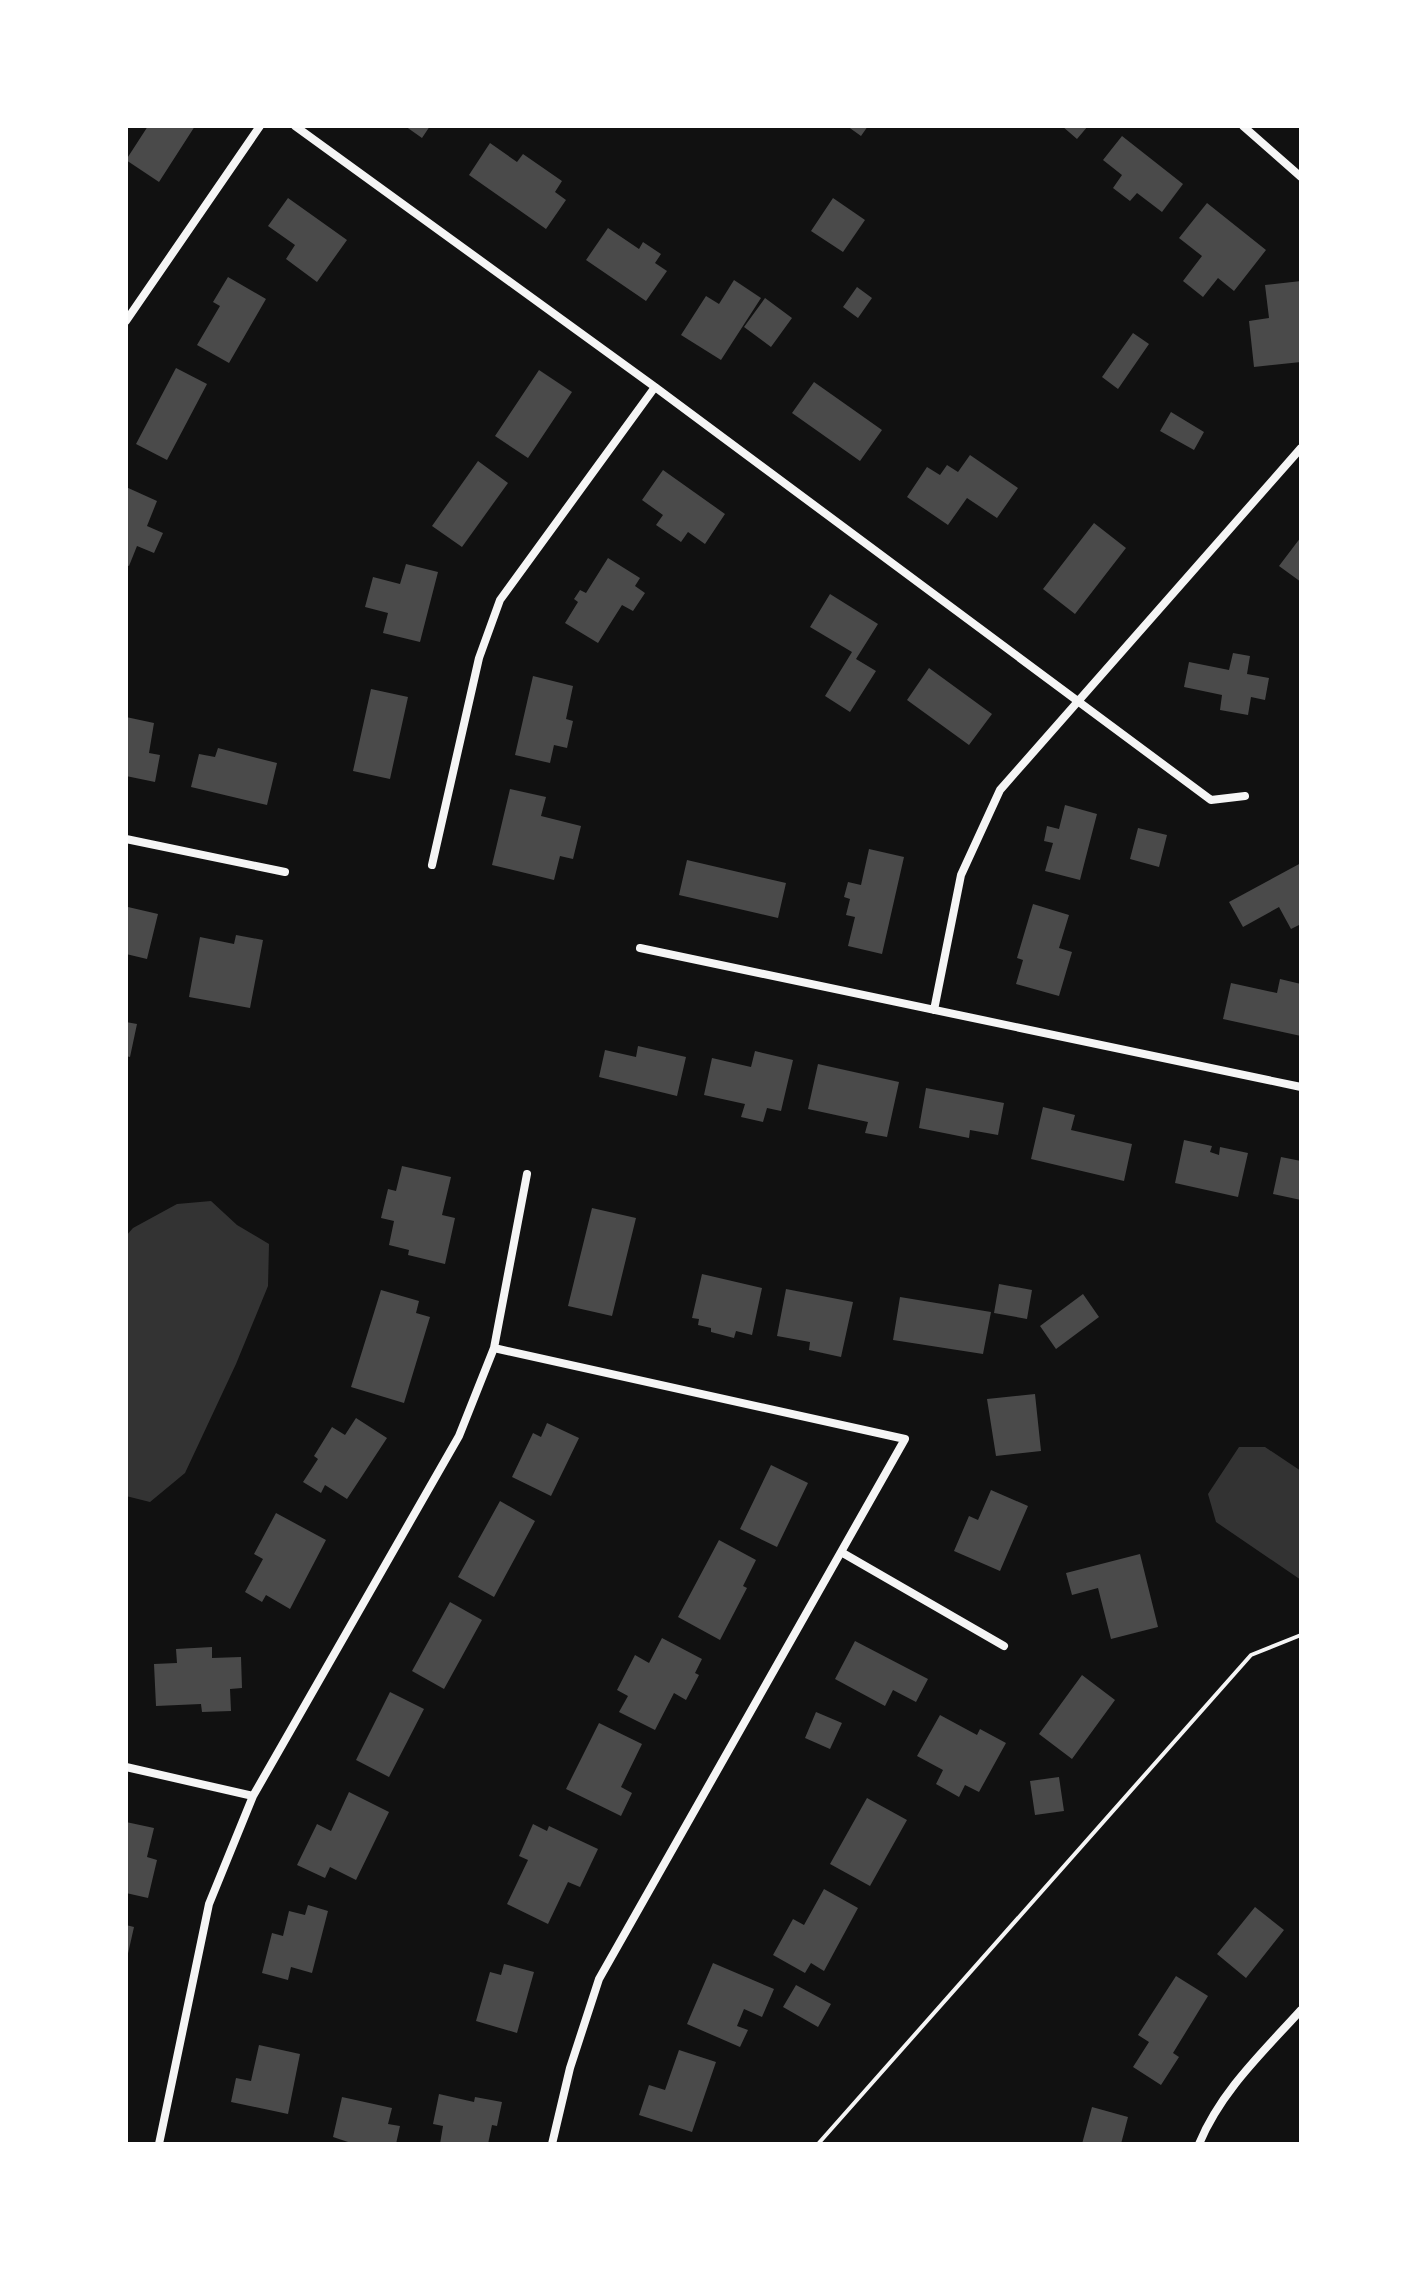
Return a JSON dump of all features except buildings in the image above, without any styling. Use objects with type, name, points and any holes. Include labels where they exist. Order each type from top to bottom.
[{"type":"street","points":[[126,321],[260,126]]},
{"type":"street","points":[[295,126],[655,387],[1211,800],[1245,796]]},
{"type":"street","points":[[1243,126],[1300,175]]},
{"type":"street","points":[[432,865],[479,658],[500,600],[655,387]]},
{"type":"street","points":[[934,1010],[961,875],[1000,790],[1301,448]]},
{"type":"street","points":[[126,839],[285,872]]},
{"type":"street","points":[[640,948],[1301,1087]]},
{"type":"street","points":[[159,2144],[209,1904],[253,1796],[459,1436],[494,1348],[527,1174]]},
{"type":"street","points":[[494,1348],[905,1439],[599,1979],[570,2068],[552,2144]]},
{"type":"street","points":[[841,1552],[1004,1646]]},
{"type":"street","points":[[126,1767],[253,1796]]},
{"type":"street","points":[[1199,2144],[1209,2120],[1236,2082],[1301,2010]]},
{"type":"path","points":[[818,2144],[1251,1655],[1301,1635]]},
{"type":"shaded area","points":[[211,1201],[237,1225],[269,1244],[268,1286],[185,1473],[150,1502],[126,1496],[126,1236],[133,1228],[177,1204]]},
{"type":"shaded area","points":[[1239,1447],[1265,1447],[1301,1471],[1301,1580],[1216,1522],[1208,1494]]}]
